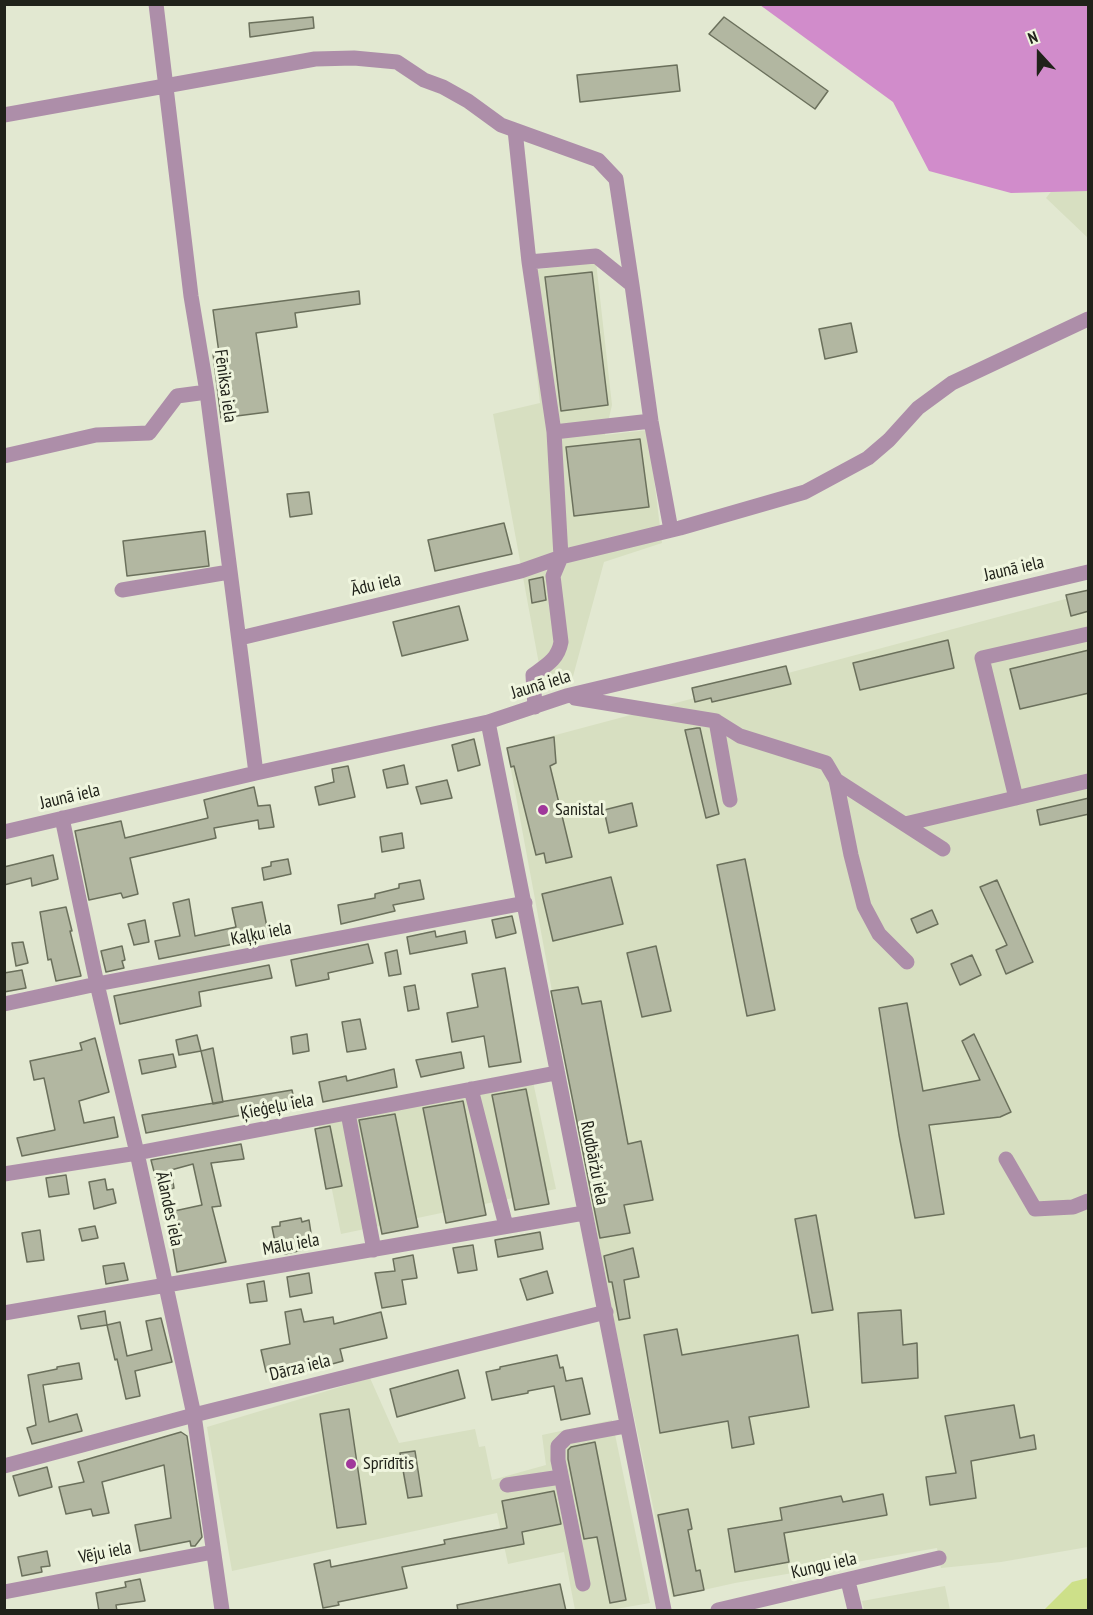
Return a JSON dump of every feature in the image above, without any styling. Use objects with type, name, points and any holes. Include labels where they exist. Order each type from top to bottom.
[{"type":"street","name":"Fēniksa iela","points":[[156,4],[191,296],[207,392],[256,773]]},
{"type":"street","points":[[4,115],[315,59],[354,58],[397,62],[424,80],[443,87],[468,101],[501,125],[598,160],[616,179],[651,421],[670,530]]},
{"type":"street","points":[[515,130],[530,262],[554,432],[561,557],[553,576],[561,642],[559,652],[554,658],[533,675],[535,707]]},
{"type":"street","points":[[530,262],[596,256],[632,285]]},
{"type":"street","name":"Ādu iela","points":[[240,638],[521,571],[561,557],[670,530],[805,492],[868,458],[889,440],[918,408],[952,383],[1089,319]]},
{"type":"street","points":[[4,456],[96,435],[149,433],[177,396],[207,392]]},
{"type":"street","points":[[554,432],[651,421]]},
{"type":"street","points":[[122,590],[230,572]]},
{"type":"street","name":"Jaunā iela","points":[[4,832],[488,722],[566,696],[1089,572]]},
{"type":"street","points":[[1016,798],[982,658],[1089,634]]},
{"type":"street","points":[[566,696],[716,721],[740,736],[826,763],[836,780],[864,906],[879,934],[907,962]]},
{"type":"street","points":[[716,721],[730,800]]},
{"type":"street","name":"Rudbāržu iela","points":[[488,722],[664,1611]]},
{"type":"street","points":[[836,780],[943,849]]},
{"type":"street","points":[[905,824],[1089,781]]},
{"type":"street","name":"Ālandes iela","points":[[62,818],[194,1415],[222,1611]]},
{"type":"street","name":"Kaļķu iela","points":[[4,1004],[97,984],[525,903]]},
{"type":"street","name":"Ķieģeļu iela","points":[[4,1174],[137,1153],[556,1073]]},
{"type":"street","points":[[471,1089],[506,1226]]},
{"type":"street","points":[[348,1113],[374,1250]]},
{"type":"street","points":[[1006,1160],[1035,1209],[1073,1207],[1089,1201]]},
{"type":"street","name":"Mālu iela","points":[[4,1314],[584,1213]]},
{"type":"street","name":"Dārza iela","points":[[4,1466],[194,1415],[606,1312]]},
{"type":"street","points":[[583,1584],[561,1477],[558,1446],[567,1437],[626,1426]]},
{"type":"street","points":[[507,1485],[561,1477]]},
{"type":"street","name":"Vēju iela","points":[[4,1592],[213,1552]]},
{"type":"street","name":"Kungu iela","points":[[718,1611],[939,1558]]},
{"type":"street","points":[[848,1581],[855,1611]]},
{"type":"shaded area","points":[[760,5],[1088,5],[1088,191],[1011,193],[929,171],[893,102]]},
{"type":"shaded area","points":[[1057,184],[1088,186],[1088,238],[1046,198]]},
{"type":"shaded area","points":[[596,262],[612,405],[605,435],[648,430],[662,543],[604,562],[572,680],[543,686],[493,414],[540,403],[525,271]]},
{"type":"shaded area","points":[[1088,593],[1088,1547],[1001,1562],[941,1568],[937,1548],[735,1583],[672,1597],[606,1283],[507,748]]},
{"type":"shaded area","points":[[532,1077],[556,1189],[341,1234],[318,1121]]},
{"type":"shaded area","name":"Sprīdītis","points":[[370,1378],[399,1443],[475,1429],[479,1447],[485,1446],[492,1480],[546,1465],[542,1435],[612,1420],[650,1603],[610,1610],[575,1610],[564,1552],[508,1564],[497,1513],[232,1571],[207,1427]]},
{"type":"shaded area","points":[[945,1586],[950,1610],[864,1610],[862,1601]]},
{"type":"green space","points":[[1088,1578],[1088,1610],[1044,1610],[1072,1582]]},
{"type":"building","points":[[313,17],[314,28],[250,37],[249,23]]},
{"type":"building","points":[[724,17],[828,91],[815,109],[709,34]]},
{"type":"building","points":[[677,65],[680,91],[580,102],[577,75]]},
{"type":"building","points":[[592,272],[608,405],[561,411],[545,277]]},
{"type":"building","points":[[359,291],[360,304],[295,313],[297,327],[256,333],[268,412],[221,418],[213,354],[219,353],[213,310]]},
{"type":"building","points":[[851,323],[857,352],[825,359],[819,329]]},
{"type":"building","points":[[640,439],[649,507],[574,516],[566,447]]},
{"type":"building","points":[[309,492],[312,514],[290,517],[287,494]]},
{"type":"building","points":[[504,523],[512,554],[435,571],[428,540]]},
{"type":"building","points":[[205,531],[209,566],[127,576],[123,541]]},
{"type":"building","points":[[543,577],[546,600],[532,603],[529,580]]},
{"type":"building","points":[[1089,590],[1089,611],[1071,616],[1066,595]]},
{"type":"building","points":[[459,606],[468,640],[402,656],[393,622]]},
{"type":"building","points":[[948,640],[954,668],[860,690],[853,663]]},
{"type":"building","points":[[1089,650],[1089,693],[1020,709],[1010,669]]},
{"type":"building","points":[[786,666],[791,684],[712,702],[711,698],[695,702],[692,688]]},
{"type":"building","points":[[700,728],[719,814],[706,818],[685,730]]},
{"type":"building","name":"Sanistal","points":[[554,737],[556,763],[550,766],[572,857],[546,863],[544,853],[536,855],[514,766],[511,767],[507,748]]},
{"type":"building","points":[[474,739],[480,765],[458,771],[452,745]]},
{"type":"building","points":[[404,765],[408,784],[387,788],[383,770]]},
{"type":"building","points":[[348,766],[355,797],[319,805],[315,787],[334,782],[332,769]]},
{"type":"building","points":[[447,780],[452,798],[421,804],[416,787]]},
{"type":"building","points":[[254,787],[258,806],[270,805],[274,827],[259,829],[258,820],[214,828],[216,838],[130,858],[138,894],[123,898],[121,893],[89,900],[75,831],[121,821],[125,838],[208,818],[204,800]]},
{"type":"building","points":[[1089,798],[1089,814],[1040,825],[1037,810]]},
{"type":"building","points":[[632,803],[637,826],[609,833],[604,810]]},
{"type":"building","points":[[402,833],[404,848],[382,852],[380,837]]},
{"type":"building","points":[[53,855],[58,879],[32,886],[31,878],[4,885],[4,867]]},
{"type":"building","points":[[288,859],[291,874],[264,880],[262,868],[271,866],[271,862]]},
{"type":"building","points":[[745,859],[775,1010],[747,1016],[717,865]]},
{"type":"building","points":[[611,877],[623,924],[553,941],[542,894]]},
{"type":"building","points":[[420,880],[424,899],[393,905],[395,911],[341,924],[338,905],[375,898],[375,894],[399,888],[399,884]]},
{"type":"building","points":[[997,880],[1033,962],[1006,974],[996,950],[1007,945],[980,887]]},
{"type":"building","points":[[189,899],[195,936],[236,927],[232,908],[262,902],[269,937],[159,959],[155,941],[180,936],[173,903]]},
{"type":"building","points":[[66,907],[81,976],[56,981],[51,959],[48,960],[40,912]]},
{"type":"building","points":[[932,910],[938,924],[917,933],[911,919]]},
{"type":"building","points":[[512,916],[516,933],[496,938],[492,920]]},
{"type":"building","points":[[145,920],[149,942],[134,945],[128,924]]},
{"type":"building","points":[[435,931],[436,937],[465,931],[467,943],[410,954],[407,937]]},
{"type":"building","points":[[23,942],[28,963],[16,966],[12,943]]},
{"type":"building","points":[[368,944],[373,963],[328,973],[329,979],[296,986],[291,960]]},
{"type":"building","points":[[122,946],[124,968],[106,972],[101,951]]},
{"type":"building","points":[[656,946],[671,1011],[642,1017],[627,953]]},
{"type":"building","points":[[397,950],[401,974],[389,976],[385,953]]},
{"type":"building","points":[[972,955],[981,975],[960,985],[951,964]]},
{"type":"building","points":[[269,965],[272,978],[199,992],[201,1006],[120,1024],[114,996]]},
{"type":"building","points":[[505,968],[521,1062],[489,1067],[484,1036],[452,1042],[447,1013],[478,1007],[472,974]]},
{"type":"building","points":[[22,970],[26,988],[4,992],[4,973]]},
{"type":"building","points":[[415,985],[419,1009],[408,1011],[404,987]]},
{"type":"building","points":[[578,987],[582,1004],[601,1001],[628,1144],[641,1141],[653,1200],[624,1205],[630,1233],[600,1238],[551,991]]},
{"type":"building","points":[[907,1003],[923,1091],[980,1080],[962,1041],[974,1034],[1011,1112],[1000,1117],[929,1125],[944,1214],[915,1218],[879,1008]]},
{"type":"building","points":[[360,1019],[366,1049],[347,1052],[342,1022]]},
{"type":"building","points":[[307,1034],[309,1051],[293,1054],[291,1037]]},
{"type":"building","points":[[197,1035],[201,1051],[179,1055],[176,1040]]},
{"type":"building","points":[[95,1038],[109,1092],[79,1101],[84,1123],[114,1117],[118,1137],[22,1156],[17,1138],[55,1130],[44,1078],[34,1080],[30,1061],[82,1050],[80,1043]]},
{"type":"building","points":[[213,1048],[223,1102],[213,1104],[201,1051]]},
{"type":"building","points":[[461,1052],[464,1068],[421,1077],[416,1060]]},
{"type":"building","points":[[173,1054],[176,1067],[142,1074],[139,1060]]},
{"type":"building","points":[[394,1069],[397,1087],[323,1102],[319,1082],[346,1076],[347,1081]]},
{"type":"building","points":[[526,1089],[549,1204],[515,1210],[492,1095]]},
{"type":"building","points":[[292,1090],[295,1105],[146,1133],[142,1115]]},
{"type":"building","points":[[463,1101],[486,1215],[446,1223],[423,1108]]},
{"type":"building","points":[[395,1114],[418,1227],[382,1234],[359,1120]]},
{"type":"building","points":[[330,1126],[342,1186],[326,1189],[315,1129]]},
{"type":"building","points":[[241,1144],[244,1159],[211,1163],[221,1206],[212,1207],[226,1262],[177,1272],[165,1213],[202,1205],[193,1164],[171,1170],[174,1188],[161,1192],[151,1160]]},
{"type":"building","points":[[66,1175],[69,1194],[49,1197],[46,1178]]},
{"type":"building","points":[[105,1179],[107,1190],[113,1189],[116,1203],[94,1209],[89,1182]]},
{"type":"building","points":[[816,1215],[833,1310],[812,1313],[795,1219]]},
{"type":"building","points":[[301,1218],[302,1222],[309,1220],[313,1246],[285,1254],[284,1251],[277,1252],[272,1227],[280,1226],[280,1222]]},
{"type":"building","points":[[95,1226],[98,1238],[82,1241],[79,1229]]},
{"type":"building","points":[[40,1230],[44,1260],[27,1262],[22,1233]]},
{"type":"building","points":[[540,1232],[543,1249],[498,1257],[495,1240]]},
{"type":"building","points":[[473,1245],[477,1270],[458,1273],[453,1248]]},
{"type":"building","points":[[633,1248],[639,1277],[624,1280],[630,1318],[619,1320],[612,1282],[609,1282],[604,1256]]},
{"type":"building","points":[[413,1255],[417,1278],[402,1280],[406,1304],[382,1308],[375,1273],[395,1271],[393,1259]]},
{"type":"building","points":[[124,1263],[128,1280],[106,1284],[103,1266]]},
{"type":"building","points":[[547,1271],[553,1293],[527,1300],[520,1279]]},
{"type":"building","points":[[309,1273],[312,1293],[290,1297],[287,1277]]},
{"type":"building","points":[[264,1281],[267,1301],[250,1303],[247,1284]]},
{"type":"building","points":[[301,1309],[304,1322],[333,1317],[334,1324],[381,1312],[387,1338],[340,1349],[343,1361],[303,1372],[300,1364],[266,1372],[261,1350],[290,1344],[285,1312]]},
{"type":"building","points":[[901,1310],[903,1345],[917,1343],[918,1378],[862,1383],[858,1313]]},
{"type":"building","points":[[105,1311],[107,1325],[81,1329],[78,1316]]},
{"type":"building","points":[[161,1318],[172,1362],[135,1371],[140,1396],[126,1399],[107,1325],[120,1322],[127,1356],[152,1350],[146,1321]]},
{"type":"building","points":[[677,1329],[682,1355],[798,1335],[809,1407],[749,1417],[754,1444],[732,1448],[728,1421],[660,1433],[644,1335]]},
{"type":"building","points":[[557,1355],[566,1381],[582,1378],[590,1414],[561,1420],[554,1386],[492,1400],[486,1372]]},
{"type":"building","points":[[79,1363],[82,1379],[43,1385],[49,1422],[77,1414],[82,1431],[32,1444],[27,1428],[36,1425],[28,1375]]},
{"type":"building","points":[[458,1370],[465,1398],[397,1417],[390,1389]]},
{"type":"building","points":[[1014,1405],[1020,1438],[1034,1435],[1036,1449],[971,1461],[976,1498],[930,1505],[926,1477],[956,1473],[945,1416]]},
{"type":"building","points":[[349,1409],[366,1524],[337,1528],[320,1414]]},
{"type":"building","points":[[181,1432],[187,1436],[202,1537],[195,1546],[191,1546],[190,1541],[140,1551],[135,1525],[171,1518],[164,1465],[102,1482],[109,1513],[93,1516],[91,1509],[66,1514],[59,1487],[84,1482],[78,1462]]},
{"type":"building","points":[[595,1442],[626,1600],[610,1603],[597,1537],[584,1539],[568,1459],[568,1450],[571,1447]]},
{"type":"building","points":[[415,1451],[422,1496],[408,1498],[400,1453]]},
{"type":"building","points":[[47,1467],[52,1487],[19,1496],[13,1476]]},
{"type":"building","points":[[554,1491],[561,1524],[522,1532],[524,1544],[402,1567],[407,1588],[338,1602],[339,1605],[323,1608],[314,1564],[330,1560],[331,1567],[445,1544],[444,1540],[507,1528],[502,1501]]},
{"type":"building","points":[[883,1494],[887,1515],[784,1533],[789,1562],[735,1572],[728,1529],[782,1520],[780,1508],[841,1496],[843,1502]]},
{"type":"building","points":[[688,1509],[692,1529],[688,1530],[696,1571],[700,1570],[704,1590],[674,1596],[658,1515]]},
{"type":"building","points":[[47,1551],[50,1566],[41,1567],[42,1572],[22,1576],[18,1557]]},
{"type":"building","points":[[140,1579],[145,1601],[116,1605],[117,1611],[99,1611],[96,1593],[126,1587],[125,1582]]},
{"type":"building","points":[[560,1584],[566,1611],[458,1611],[457,1605]]},
{"type":"place","name":"Sanistal","points":[[543,810]]},
{"type":"place","name":"Sprīdītis","points":[[351,1464]]}]
